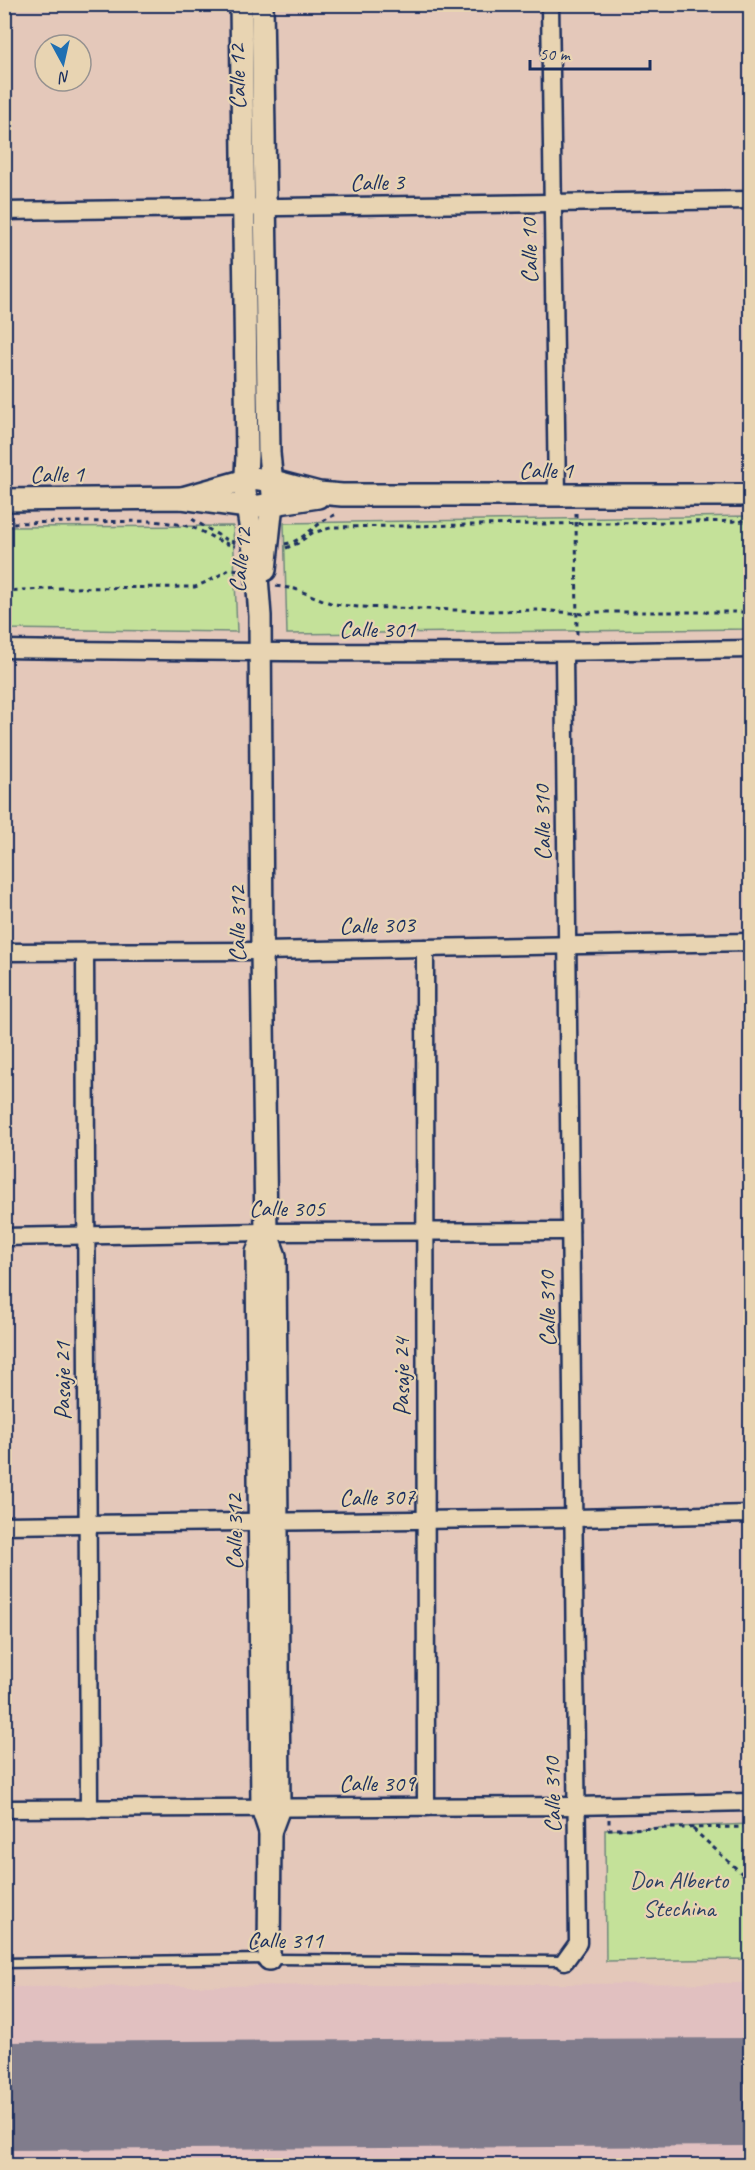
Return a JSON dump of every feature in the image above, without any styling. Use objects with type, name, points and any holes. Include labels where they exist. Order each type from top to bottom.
[{"type":"street","name":"Calle 12","points":[[241,4],[269,453],[273,481],[272,504],[260,546],[260,616]]},
{"type":"street","name":"Calle 12","points":[[260,546],[247,506],[246,480],[262,4]]},
{"type":"street","name":"Calle 10","points":[[550,4],[553,204],[567,496]]},
{"type":"street","name":"Calle 3","points":[[4,211],[750,200]]},
{"type":"street","name":"Calle 1","points":[[184,507],[253,478],[319,494],[342,504]]},
{"type":"street","name":"Calle 1","points":[[4,500],[184,507],[567,496],[750,495]]},
{"type":"street","name":"Calle 312","points":[[260,616],[266,1232],[275,1256],[268,1522],[269,1959]]},
{"type":"street","name":"Calle 301","points":[[4,649],[261,653],[570,653],[750,649]]},
{"type":"street","name":"Calle 310","points":[[565,1961],[578,1943],[568,944],[570,653]]},
{"type":"street","name":"Calle 303","points":[[4,952],[262,951],[750,942]]},
{"type":"street","name":"Pasaje 24","points":[[425,948],[426,1807]]},
{"type":"street","name":"Pasaje 21","points":[[85,952],[88,1809]]},
{"type":"street","name":"Calle 305","points":[[4,1237],[266,1232],[570,1231]]},
{"type":"street","name":"Calle 307","points":[[4,1524],[750,1514]]},
{"type":"street","name":"Calle 309","points":[[4,1809],[576,1806],[750,1802]]},
{"type":"lane","name":"Calle 311","points":[[4,1963],[269,1959],[565,1961]]},
{"type":"path","points":[[567,496],[576,524],[577,614],[570,653]]},
{"type":"path","points":[[4,524],[172,523],[192,528],[220,543],[242,548],[291,543],[342,504]]},
{"type":"path","points":[[184,507],[230,542],[288,548],[312,532],[334,527],[750,521]]},
{"type":"path","points":[[4,591],[195,587],[230,569],[239,569],[270,585],[295,589],[333,604],[359,607],[489,611],[540,610],[577,614],[750,612]]},
{"type":"path","points":[[608,1805],[609,1829],[750,1827]]},
{"type":"path","points":[[692,1828],[750,1881]]},
{"type":"shaded area","points":[[750,1983],[750,2165],[5,2165],[5,1987]]},
{"type":"green space","points":[[750,516],[750,629],[287,634],[284,523]]},
{"type":"green space","points":[[233,526],[237,632],[5,629],[5,527]]},
{"type":"green space","name":"Don Alberto Stechina","points":[[750,1824],[750,1959],[606,1961],[605,1830]]},
{"type":"runway","points":[[4,2096],[750,2092]]}]
